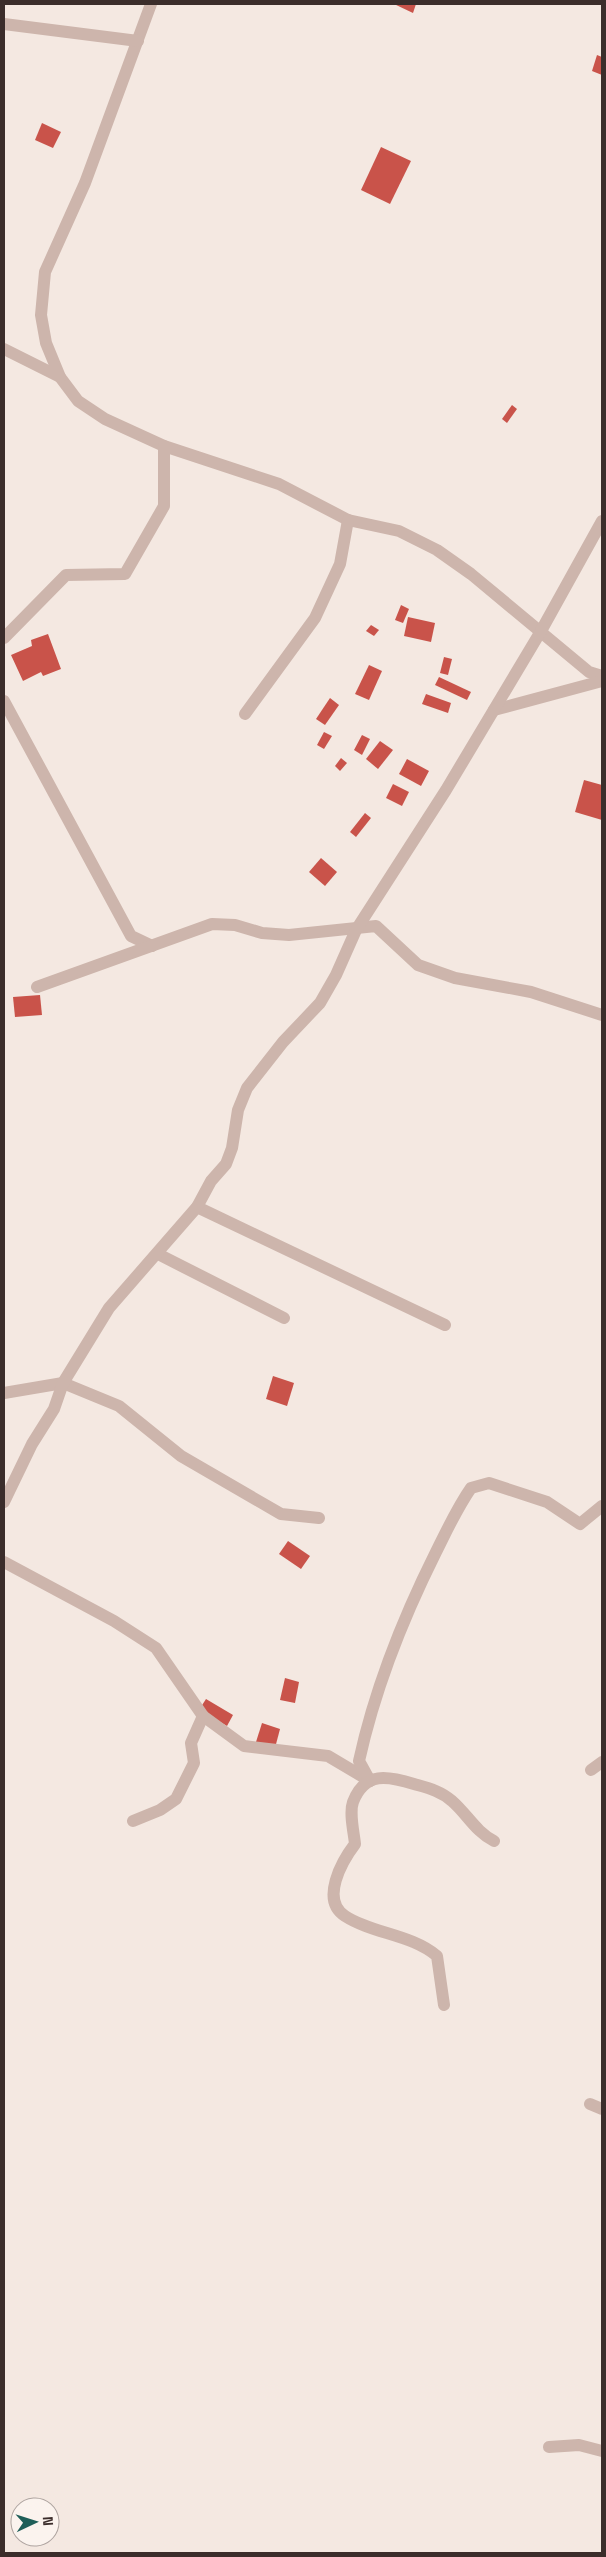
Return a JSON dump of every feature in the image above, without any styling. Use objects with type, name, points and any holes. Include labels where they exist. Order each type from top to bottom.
[{"type":"street","points":[[151,4],[85,183],[45,272],[41,315],[46,343],[60,377],[78,401],[105,419],[164,446],[279,484],[348,520],[399,531],[437,550],[471,574],[589,672],[602,676]]},
{"type":"street","points":[[4,24],[138,41]]},
{"type":"street","points":[[4,350],[60,377]]},
{"type":"street","points":[[4,638],[66,575],[125,574],[164,506],[164,446]]},
{"type":"street","points":[[245,714],[315,618],[340,564],[348,520]]},
{"type":"street","points":[[4,1502],[32,1444],[54,1409],[63,1383],[109,1308],[197,1207],[210,1181],[226,1164],[238,1110],[247,1088],[282,1042],[320,1003],[336,975],[356,930],[446,790],[541,632],[602,521]]},
{"type":"street","points":[[494,710],[602,681]]},
{"type":"street","points":[[4,701],[131,936],[152,946]]},
{"type":"street","points":[[37,987],[212,924],[235,925],[262,933],[289,936],[356,930],[376,926],[418,965],[446,975],[531,992],[602,1015]]},
{"type":"street","points":[[197,1207],[445,1325]]},
{"type":"street","points":[[158,1254],[284,1318]]},
{"type":"street","points":[[4,1393],[63,1383],[119,1406],[181,1456],[281,1514],[319,1518]]},
{"type":"street","points":[[370,1782],[359,1761],[370,1712],[417,1591],[460,1504],[471,1488],[489,1483],[546,1502],[580,1524],[602,1506]]},
{"type":"street","points":[[4,1562],[114,1621],[156,1648],[203,1716],[244,1746],[328,1756],[370,1782]]},
{"type":"street","points":[[133,1821],[160,1810],[176,1800],[194,1763],[191,1743],[203,1716]]},
{"type":"street","points":[[591,1770],[602,1762]]},
{"type":"street","points":[[444,2005],[437,1956],[429,1949],[344,1915],[338,1906],[335,1897],[335,1877],[343,1859],[355,1844],[352,1804],[362,1787],[370,1782],[389,1776],[436,1790],[452,1800],[485,1837],[494,1841]]},
{"type":"street","points":[[549,2447],[579,2444],[602,2451]]},
{"type":"building","points":[[394,4],[416,4],[413,13]]},
{"type":"building","points":[[597,55],[602,57],[602,75],[592,71]]},
{"type":"building","points":[[42,123],[61,132],[53,148],[35,140]]},
{"type":"building","points":[[381,147],[411,161],[390,204],[361,190]]},
{"type":"building","points":[[512,405],[517,409],[507,423],[502,419]]},
{"type":"building","points":[[401,605],[409,609],[403,623],[395,620]]},
{"type":"building","points":[[408,617],[435,623],[431,642],[404,636]]},
{"type":"building","points":[[371,625],[379,630],[374,636],[366,631]]},
{"type":"building","points":[[48,634],[61,669],[43,676],[41,672],[23,681],[11,655],[32,646],[31,640]]},
{"type":"building","points":[[444,657],[452,659],[448,675],[440,673]]},
{"type":"building","points":[[369,665],[382,671],[369,700],[355,694]]},
{"type":"building","points":[[439,677],[471,692],[467,700],[435,685]]},
{"type":"building","points":[[426,694],[451,703],[448,713],[422,704]]},
{"type":"building","points":[[330,698],[339,705],[325,725],[316,719]]},
{"type":"building","points":[[324,732],[332,736],[324,749],[317,745]]},
{"type":"building","points":[[362,735],[370,739],[362,755],[354,750]]},
{"type":"building","points":[[380,741],[393,750],[378,769],[366,759]]},
{"type":"building","points":[[341,758],[347,763],[340,771],[335,766]]},
{"type":"building","points":[[407,759],[429,771],[421,786],[399,774]]},
{"type":"building","points":[[584,780],[602,785],[602,820],[575,812]]},
{"type":"building","points":[[393,784],[409,792],[402,806],[386,798]]},
{"type":"building","points":[[365,813],[371,818],[356,837],[350,832]]},
{"type":"building","points":[[321,858],[337,872],[325,886],[309,872]]},
{"type":"building","points":[[40,995],[42,1015],[15,1017],[13,997]]},
{"type":"building","points":[[273,1376],[294,1383],[287,1406],[266,1399]]},
{"type":"building","points":[[288,1541],[310,1556],[301,1569],[279,1554]]},
{"type":"building","points":[[285,1678],[299,1682],[295,1703],[280,1700]]},
{"type":"building","points":[[206,1699],[233,1715],[227,1726],[199,1710]]},
{"type":"building","points":[[262,1723],[280,1729],[275,1748],[256,1742]]}]
